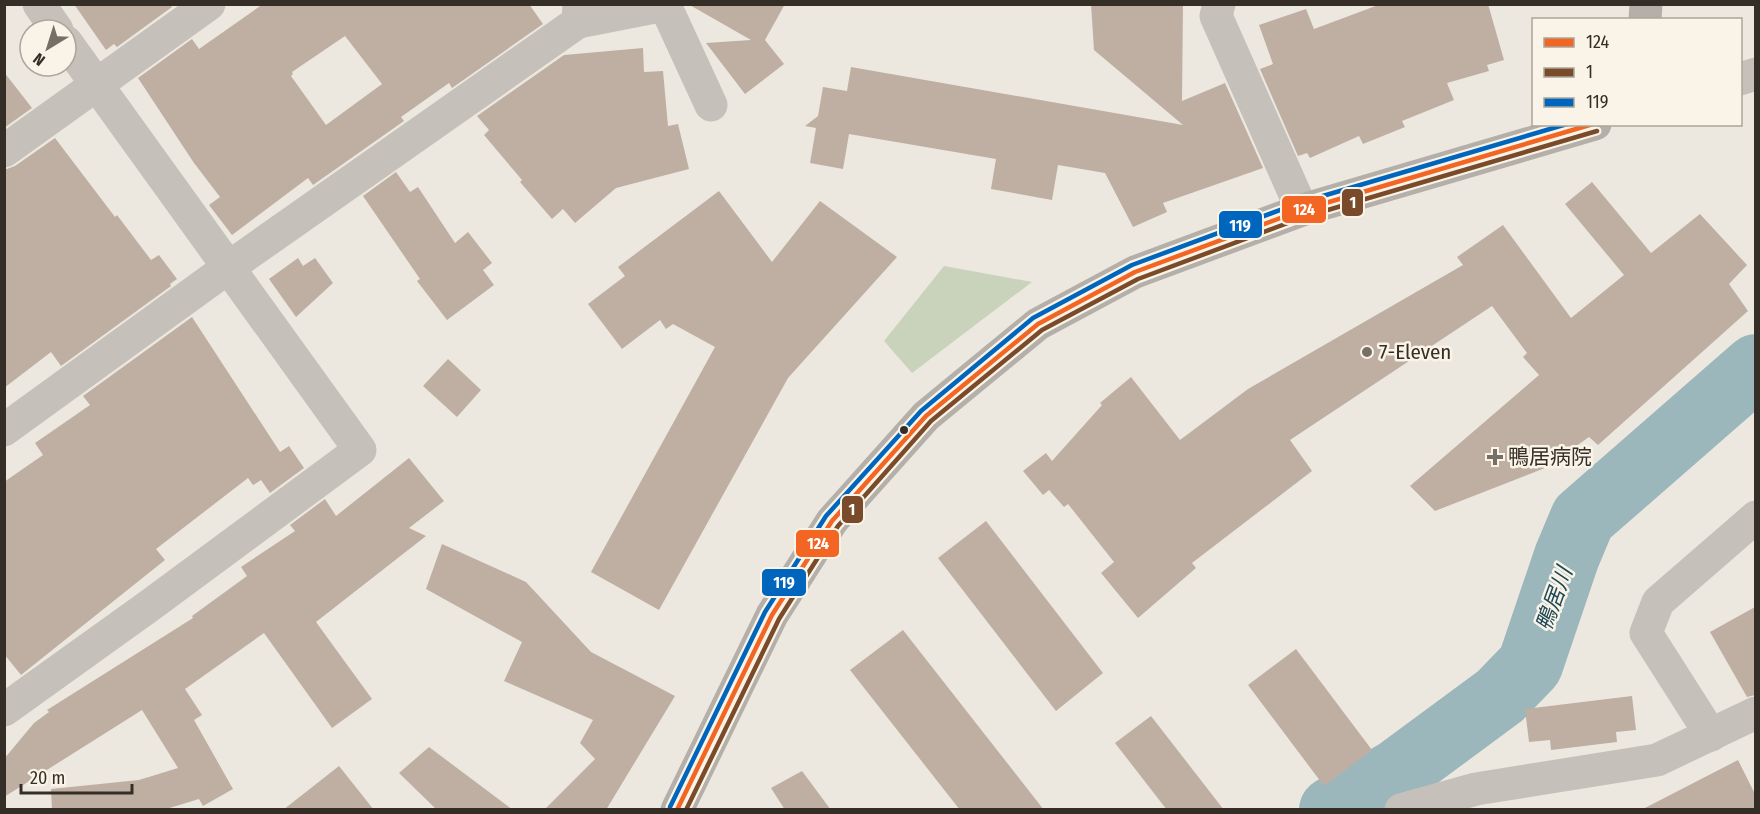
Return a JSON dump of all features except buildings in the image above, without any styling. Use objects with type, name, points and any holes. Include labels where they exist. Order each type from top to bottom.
[{"type":"main road","points":[[677,810],[772,615],[832,521],[926,416],[1038,324],[1135,272],[1302,210],[1588,126]]},
{"type":"street","points":[[39,4],[49,18]]},
{"type":"street","points":[[4,151],[209,4]]},
{"type":"street","points":[[1219,4],[1216,16],[1302,210]]},
{"type":"street","points":[[4,430],[579,13],[665,5],[711,105]]},
{"type":"street","points":[[4,710],[360,450],[78,59]]},
{"type":"street","points":[[1710,735],[1646,633],[1658,602],[1755,517]]},
{"type":"street","points":[[1401,810],[1481,799],[1657,760],[1755,713]]},
{"type":"green space","points":[[944,266],[1032,282],[912,373],[884,341]]},
{"type":"waterway","name":"鴨居川","points":[[1332,810],[1397,772],[1500,696],[1530,665],[1567,556],[1583,518],[1756,367]]},
{"type":"transit line","name":"119","points":[[670,807],[765,612],[826,516],[921,411],[1033,318],[1132,265],[1299,203],[1560,126]]},
{"type":"transit line","name":"124","points":[[677,810],[772,615],[832,521],[926,416],[1038,324],[1135,272],[1302,210],[1586,126]]},
{"type":"transit line","name":"1","points":[[686,810],[779,619],[838,526],[931,421],[1042,330],[1138,279],[1304,217],[1597,131]]},
{"type":"place","name":"7-Eleven","points":[[1367,352]]},
{"type":"place","name":"鴨居病院","points":[[1495,457]]}]
